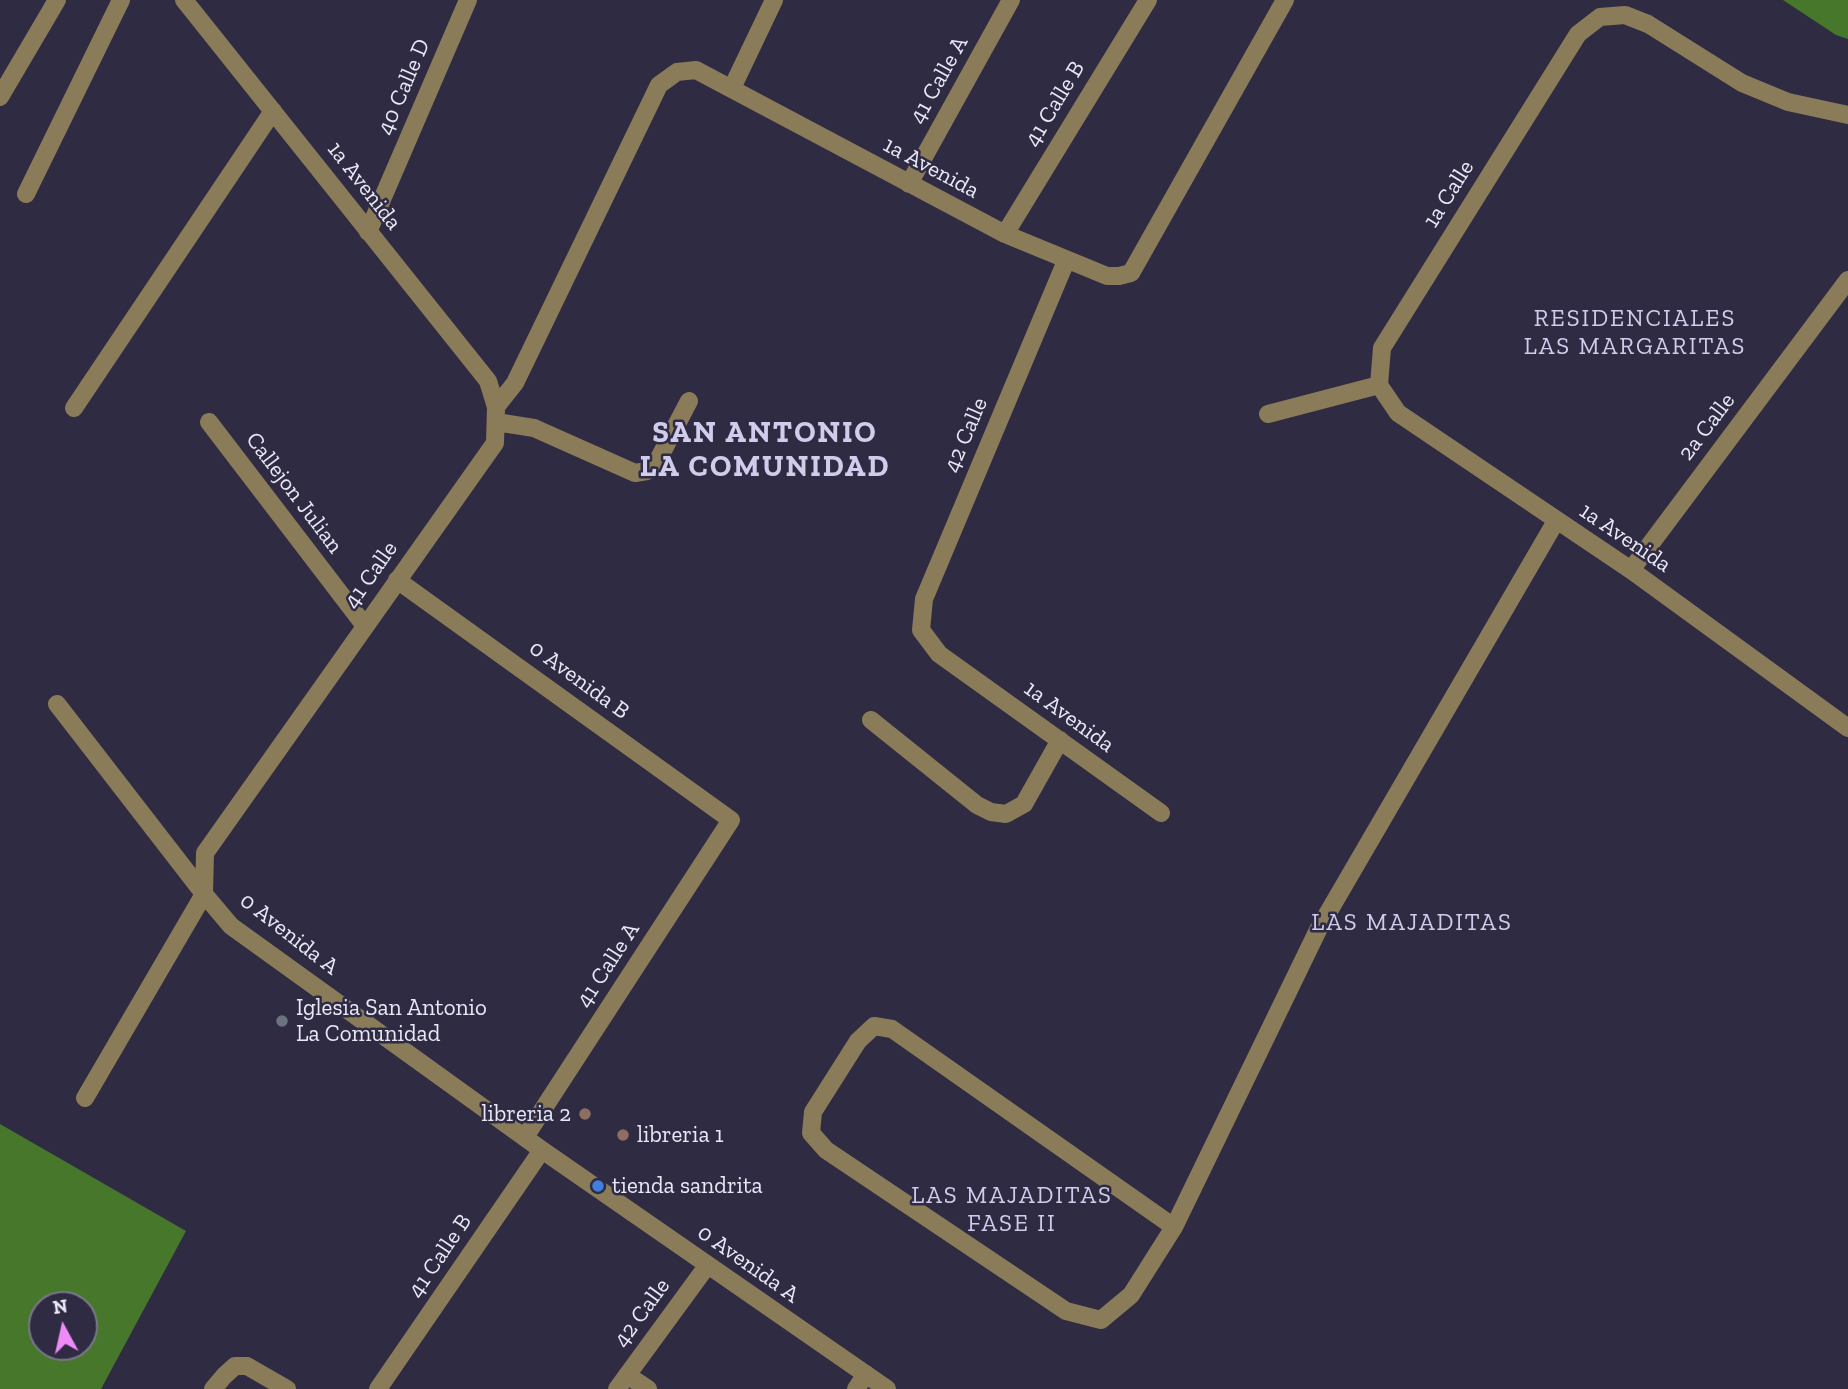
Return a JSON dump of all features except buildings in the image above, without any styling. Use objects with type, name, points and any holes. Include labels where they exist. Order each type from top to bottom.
[{"type":"street","points":[[0,97],[57,0]]},
{"type":"street","points":[[26,194],[121,0]]},
{"type":"street","name":"1a Avenida","points":[[184,0],[488,381],[496,414]]},
{"type":"street","name":"40 Calle D","points":[[368,232],[468,0]]},
{"type":"street","points":[[732,88],[774,0]]},
{"type":"street","name":"41 Calle A","points":[[909,184],[1012,0]]},
{"type":"street","name":"41 Calle B","points":[[1005,234],[1147,0]]},
{"type":"street","name":"1a Avenida","points":[[677,72],[696,70],[1005,234],[1107,276],[1131,273],[1285,0]]},
{"type":"street","name":"1a Calle","points":[[1379,385],[1382,348],[1577,34],[1600,17],[1625,15],[1648,24],[1742,83],[1788,102],[1848,115]]},
{"type":"street","name":"41 Calle","points":[[85,1098],[204,894],[205,853],[495,443],[496,414],[515,383],[659,85],[677,72]]},
{"type":"street","points":[[74,408],[274,111]]},
{"type":"street","name":"42 Calle","points":[[921,629],[924,599],[1066,261]]},
{"type":"street","name":"2a Calle","points":[[1631,570],[1848,280]]},
{"type":"street","points":[[1268,414],[1379,385]]},
{"type":"street","name":"1a Avenida","points":[[1379,385],[1398,413],[1631,570],[1848,728]]},
{"type":"street","points":[[496,414],[635,473],[647,471],[656,464],[688,401]]},
{"type":"street","name":"Callejon Julian","points":[[209,422],[365,626]]},
{"type":"street","points":[[1174,1227],[892,1029],[874,1026],[858,1041],[813,1112],[811,1133],[826,1150],[1066,1311],[1101,1320],[1130,1295],[1174,1227],[1318,929],[1556,521]]},
{"type":"street","name":"0 Avenida B","points":[[397,580],[732,820]]},
{"type":"street","name":"1a Avenida","points":[[921,629],[939,654],[1161,813]]},
{"type":"street","name":"0 Avenida A","points":[[57,704],[204,894],[232,926],[707,1266],[861,1382],[887,1389]]},
{"type":"street","points":[[871,720],[977,805],[991,812],[1006,814],[1024,804],[1060,740]]},
{"type":"street","name":"41 Calle A","points":[[525,1137],[732,820]]},
{"type":"street","name":"41 Calle B","points":[[378,1389],[542,1150]]},
{"type":"street","name":"42 Calle","points":[[622,1382],[707,1266]]},
{"type":"street","points":[[213,1389],[235,1366],[247,1366],[287,1389]]},
{"type":"street","points":[[622,1382],[648,1389]]},
{"type":"green space","points":[[1783,0],[1848,0],[1848,39],[1836,35]]},
{"type":"green space","points":[[0,1124],[186,1231],[101,1389],[0,1389]]},
{"type":"place","name":"Iglesia San Antonio La Comunidad","points":[[282,1021]]},
{"type":"place","name":"libreria 2","points":[[585,1114]]},
{"type":"place","name":"libreria 1","points":[[623,1135]]},
{"type":"place","name":"tienda sandrita","points":[[598,1186]]},
{"type":"district","name":"RESIDENCIALES LAS MARGARITAS","points":[[1635,333]]},
{"type":"district","name":"SAN ANTONIO LA COMUNIDAD","points":[[765,450]]},
{"type":"district","name":"LAS MAJADITAS","points":[[1412,923]]},
{"type":"district","name":"LAS MAJADITAS FASE II","points":[[1012,1210]]}]
